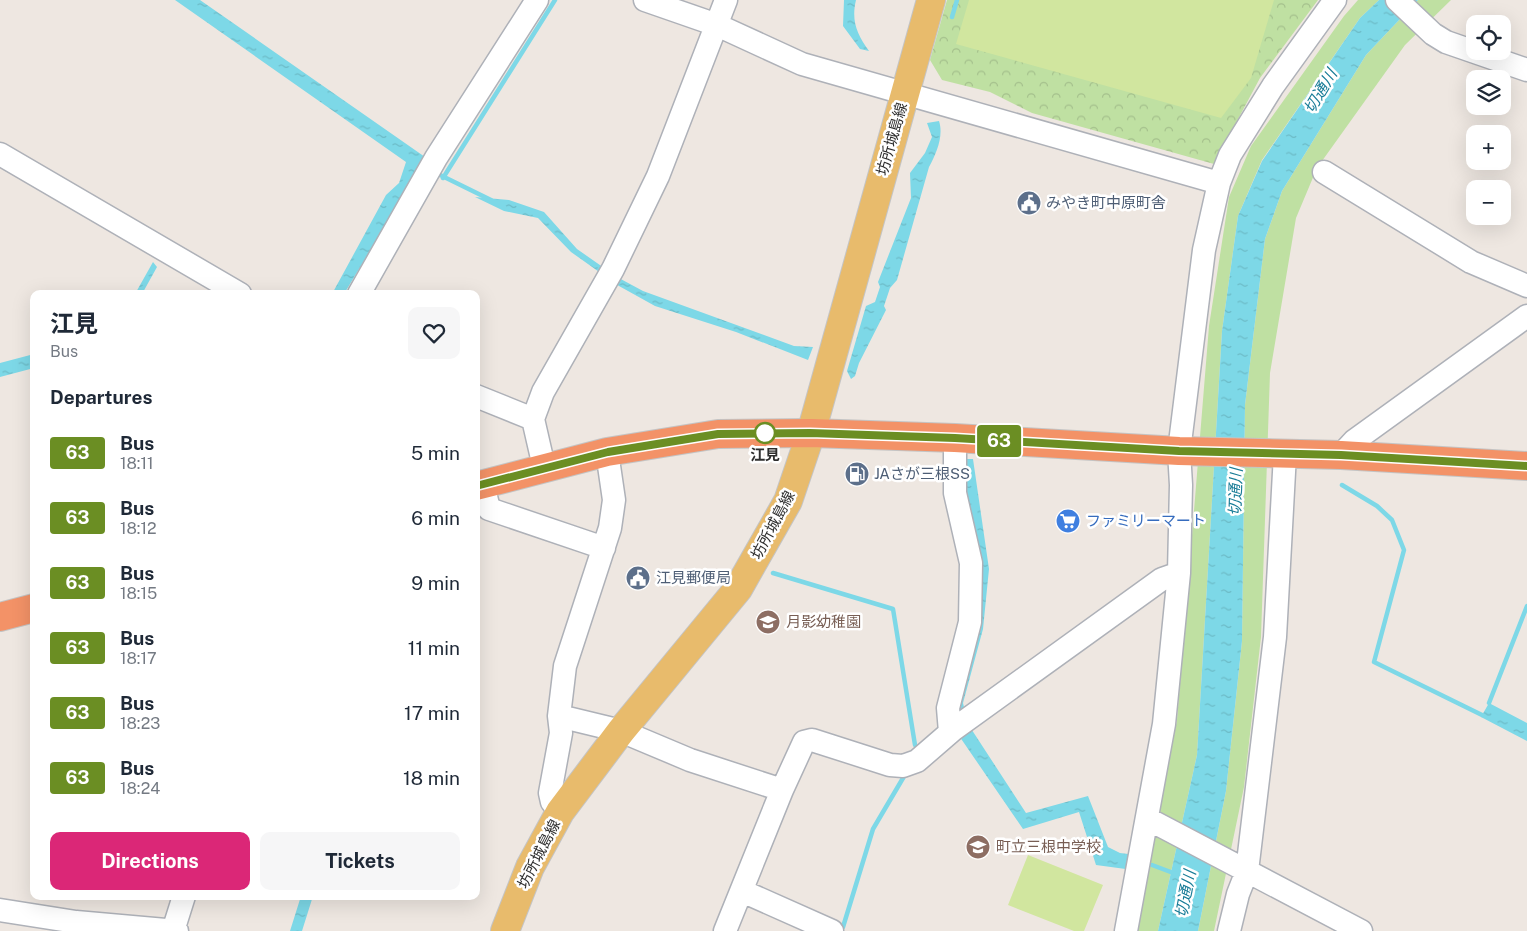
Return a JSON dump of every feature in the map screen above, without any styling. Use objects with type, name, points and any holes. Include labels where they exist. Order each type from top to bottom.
[{"type":"highway","points":[[480,485],[608,452],[718,434],[810,433],[955,438],[1184,451],[1341,455],[1527,466]]},
{"type":"highway","points":[[0,617],[30,609]]},
{"type":"main road","name":"坊所城島線","points":[[505,931],[530,867],[560,812],[621,731],[738,589],[788,502],[810,433],[931,0]]},
{"type":"street","points":[[362,290],[436,158],[536,0]]},
{"type":"street","points":[[645,0],[717,25],[802,64],[1219,183]]},
{"type":"street","points":[[544,468],[533,419],[543,392],[609,275],[658,176],[726,0]]},
{"type":"street","points":[[1126,931],[1150,821],[1164,724],[1179,572],[1181,485],[1204,250],[1219,183],[1230,155],[1273,86],[1335,0]]},
{"type":"street","points":[[1397,0],[1428,29],[1446,42],[1527,70]]},
{"type":"street","points":[[0,154],[233,290]]},
{"type":"street","points":[[1324,172],[1471,262],[1527,286]]},
{"type":"street","points":[[1341,455],[1354,441],[1527,316]]},
{"type":"street","points":[[480,398],[533,419]]},
{"type":"street","points":[[952,731],[948,708],[970,622],[971,563],[955,494],[955,438]]},
{"type":"street","points":[[560,812],[552,802],[550,793],[560,733],[559,716],[565,666],[610,528],[614,500],[608,452]]},
{"type":"street","points":[[1229,931],[1243,869],[1275,637],[1285,454]]},
{"type":"street","points":[[480,485],[489,509],[604,548]]},
{"type":"street","points":[[725,931],[782,790],[804,742],[812,740],[890,765],[903,766],[917,761],[973,715],[1162,579],[1179,572]]},
{"type":"street","points":[[559,716],[621,731],[690,760],[782,790]]},
{"type":"street","points":[[1150,821],[1361,931]]},
{"type":"street","points":[[742,891],[832,931]]},
{"type":"street","points":[[173,931],[183,900]]},
{"type":"street","points":[[0,910],[76,922],[178,931]]},
{"type":"green space","points":[[947,0],[1318,0],[1260,78],[1214,164],[1032,113],[990,92],[942,80],[930,60]]},
{"type":"green space","points":[[969,0],[1274,0],[1251,78],[1221,118],[956,44]]},
{"type":"green space","points":[[1358,0],[1379,0],[1360,18],[1262,160],[1238,216],[1222,331],[1197,755],[1158,931],[1136,931],[1177,720],[1209,326],[1229,197],[1251,146],[1344,16]]},
{"type":"green space","points":[[1418,0],[1451,0],[1405,45],[1317,168],[1296,218],[1270,373],[1261,637],[1244,787],[1214,931],[1198,931],[1226,791],[1242,641],[1245,405],[1265,239],[1282,191],[1366,55]]},
{"type":"green space","points":[[1028,855],[1103,885],[1084,931],[1074,931],[1008,905]]},
{"type":"water","points":[[175,0],[200,0],[425,157],[346,290],[334,290],[386,195],[399,183],[406,162]]},
{"type":"water","points":[[844,0],[856,0],[854,14],[856,27],[869,51],[860,49],[843,26]]},
{"type":"water","name":"切通川","points":[[1379,0],[1418,0],[1366,55],[1282,191],[1265,239],[1245,405],[1242,641],[1226,791],[1198,931],[1158,931],[1197,755],[1222,331],[1238,216],[1262,161],[1360,18]]},
{"type":"water","points":[[939,121],[941,133],[938,145],[929,167],[897,280],[890,288],[884,306],[886,310],[859,363],[855,376],[851,379],[847,371],[866,306],[875,302],[880,287],[878,282],[911,198],[910,173],[925,153],[932,137],[927,123]]},
{"type":"water","points":[[475,197],[509,200],[544,212],[577,249],[617,277],[643,291],[794,346],[813,347],[808,360],[736,332],[655,306],[619,286],[571,252],[538,218],[504,211]]},
{"type":"water","points":[[153,262],[157,267],[144,290],[137,290]]},
{"type":"water","points":[[30,355],[30,369],[0,377],[0,363]]},
{"type":"water","points":[[963,459],[973,459],[989,569],[983,629],[963,703],[968,724],[1026,813],[1088,796],[1108,847],[1120,853],[1136,855],[1133,870],[1096,865],[1079,812],[1023,829],[953,727],[974,623],[962,502]]},
{"type":"water","points":[[1489,703],[1527,723],[1527,741],[1481,717]]},
{"type":"water","points":[[300,900],[312,900],[302,931],[290,931]]},
{"type":"waterway","points":[[443,178],[555,0]]},
{"type":"waterway","points":[[952,17],[957,0]]},
{"type":"waterway","points":[[436,173],[491,200]]},
{"type":"waterway","points":[[1342,485],[1377,506],[1392,520],[1404,550],[1374,662],[1482,715]]},
{"type":"waterway","points":[[773,573],[893,609],[915,745]]},
{"type":"waterway","points":[[1489,703],[1527,606]]},
{"type":"waterway","points":[[843,927],[873,829],[906,773]]},
{"type":"waterway","name":"切通川","points":[[1152,865],[1176,874]]},
{"type":"bus line","name":"63","points":[[480,485],[608,452],[718,434],[810,433],[955,438],[1179,451],[1341,455],[1527,466]]},
{"type":"place","name":"みやき町中原町舎","points":[[1029,203]]},
{"type":"place","name":"江見","points":[[765,433]]},
{"type":"place","name":"JAさが三根SS","points":[[857,474]]},
{"type":"place","name":"ファミリーマート","points":[[1068,521]]},
{"type":"place","name":"江見郵便局","points":[[638,578]]},
{"type":"place","name":"月影幼稚園","points":[[768,622]]},
{"type":"place","name":"町立三根中学校","points":[[978,847]]}]
